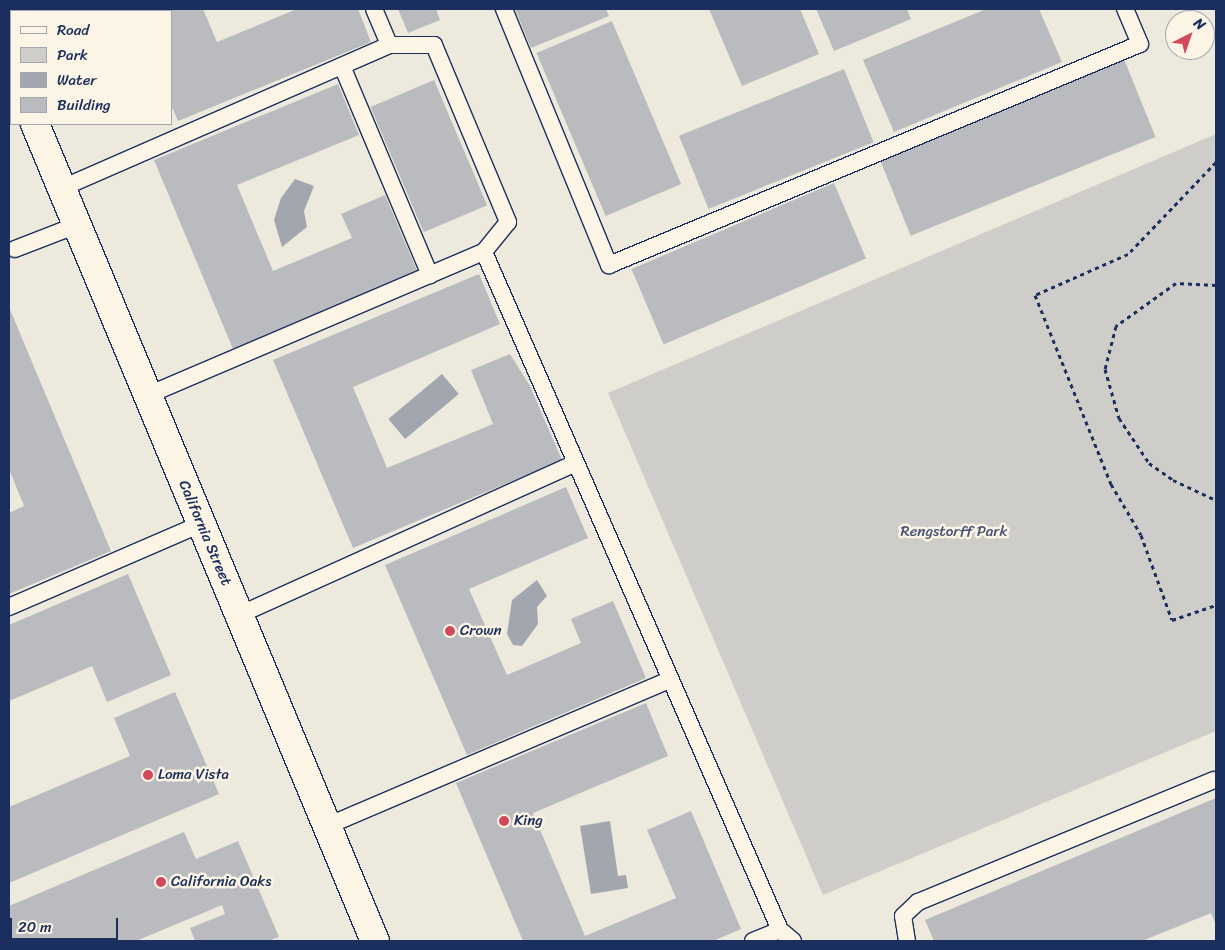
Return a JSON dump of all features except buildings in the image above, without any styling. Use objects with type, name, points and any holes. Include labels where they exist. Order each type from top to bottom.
[{"type":"main road","name":"California Street","points":[[35,125],[375,941]]},
{"type":"lane","points":[[374,9],[389,45]]},
{"type":"lane","points":[[504,9],[608,265],[1140,44],[1125,9]]},
{"type":"lane","points":[[62,188],[389,45],[434,45],[508,222],[484,252],[148,396]]},
{"type":"lane","points":[[342,66],[430,275]]},
{"type":"lane","points":[[15,249],[77,225]]},
{"type":"lane","points":[[484,252],[668,680],[780,930],[793,941]]},
{"type":"lane","points":[[239,615],[575,463]]},
{"type":"lane","points":[[9,608],[201,524]]},
{"type":"lane","points":[[327,826],[668,680]]},
{"type":"lane","points":[[907,941],[903,916],[918,902],[1214,780]]},
{"type":"lane","points":[[753,941],[780,930]]},
{"type":"path","points":[[1216,162],[1128,254],[1034,295],[1112,484],[1141,535],[1172,620],[1216,605]]},
{"type":"path","points":[[1216,284],[1176,283],[1116,326],[1105,369],[1120,418],[1149,463],[1173,480],[1216,500]]},
{"type":"green space","name":"Rengstorff Park","points":[[1216,134],[1216,731],[823,895],[608,393]]},
{"type":"water","points":[[295,179],[314,186],[304,211],[307,227],[282,247],[274,220],[281,198]]},
{"type":"water","points":[[442,374],[459,394],[405,439],[388,419]]},
{"type":"water","points":[[537,580],[547,596],[537,607],[538,624],[522,646],[513,645],[507,634],[512,600]]},
{"type":"water","points":[[610,821],[618,876],[626,875],[628,888],[591,894],[580,826]]},
{"type":"place","name":"Crown","points":[[450,631]]},
{"type":"place","name":"Loma Vista","points":[[148,775]]},
{"type":"place","name":"King","points":[[504,821]]},
{"type":"place","name":"California Oaks","points":[[161,882]]}]
